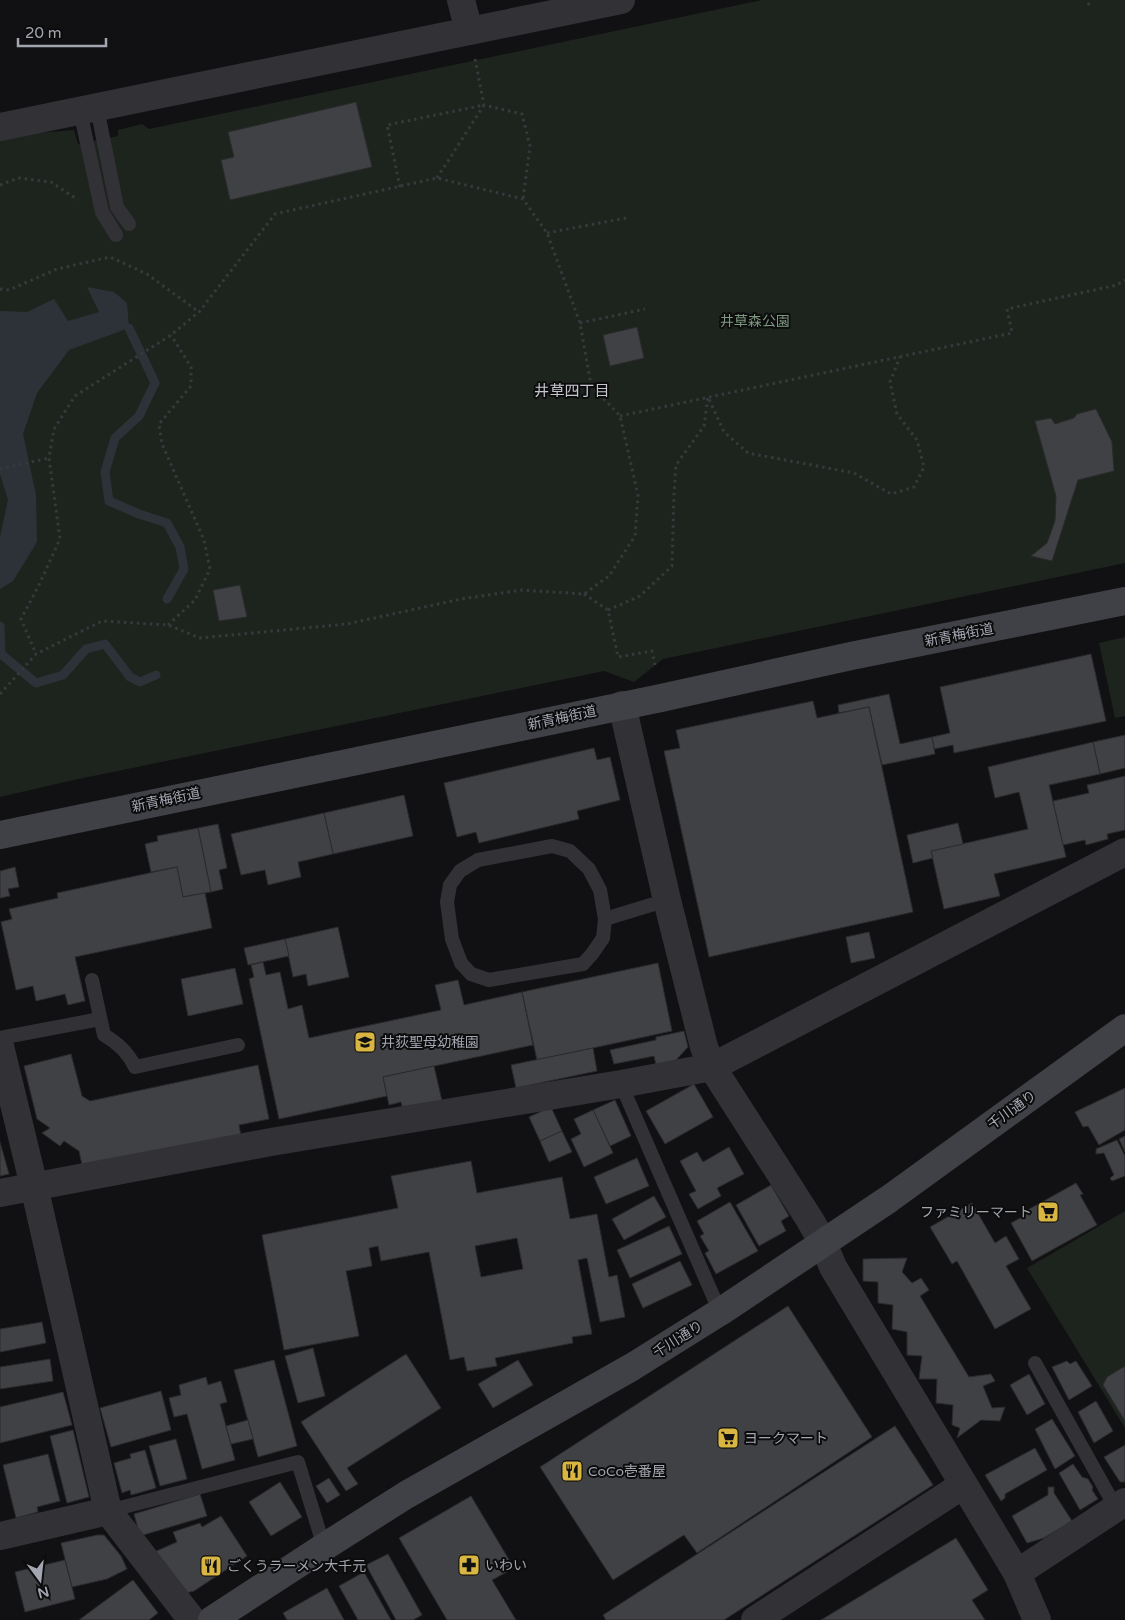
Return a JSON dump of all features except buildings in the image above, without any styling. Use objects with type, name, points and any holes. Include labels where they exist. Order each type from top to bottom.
[{"type":"main road","name":"新青梅街道","points":[[0,835],[851,656],[1125,601]]},
{"type":"main road","name":"千川通り","points":[[228,1616],[324,1547],[406,1495],[632,1367],[720,1312],[823,1243],[1124,1033]]},
{"type":"street","points":[[461,0],[469,31]]},
{"type":"street","points":[[0,127],[621,0]]},
{"type":"street","points":[[622,705],[667,900],[704,1047],[712,1067],[823,1243],[833,1267],[1017,1573],[1036,1620]]},
{"type":"street","points":[[0,1194],[271,1142],[621,1084],[712,1067],[1125,852]]},
{"type":"street","points":[[0,1046],[108,1511],[192,1620]]},
{"type":"street","points":[[755,1620],[963,1485]]},
{"type":"street","points":[[1017,1573],[1120,1505]]},
{"type":"street","points":[[0,1536],[108,1511]]},
{"type":"lane","points":[[88,110],[117,207],[128,224]]},
{"type":"lane","points":[[88,110],[102,212],[116,235]]},
{"type":"lane","points":[[552,846],[570,852],[589,869],[600,890],[604,919],[602,938],[583,964],[489,980],[471,974],[461,963],[452,939],[446,902],[450,885],[460,872],[478,860],[552,846]]},
{"type":"lane","points":[[604,919],[667,900]]},
{"type":"lane","points":[[92,980],[104,1034],[116,1041],[130,1056],[135,1067],[238,1045]]},
{"type":"lane","points":[[0,1038],[100,1019]]},
{"type":"lane","points":[[621,1084],[720,1312]]},
{"type":"lane","points":[[1035,1363],[1120,1505]]},
{"type":"lane","points":[[108,1511],[298,1462],[324,1547]]},
{"type":"path","points":[[1088,5],[1091,0]]},
{"type":"path","points":[[438,178],[484,105],[469,31]]},
{"type":"path","points":[[400,187],[387,125],[484,105],[522,114],[530,146],[523,199],[546,233],[580,323],[591,385],[620,416],[638,494],[635,536],[609,576],[584,594]]},
{"type":"path","points":[[0,185],[18,178],[51,182],[78,200],[82,208]]},
{"type":"path","points":[[36,654],[21,619],[39,586],[60,539],[49,458],[54,430],[75,396],[171,335],[199,312],[275,214],[438,178],[523,199]]},
{"type":"path","points":[[546,233],[626,218]]},
{"type":"path","points":[[106,249],[110,257],[146,274],[199,312]]},
{"type":"path","points":[[0,289],[9,290],[56,270],[110,257]]},
{"type":"path","points":[[620,416],[1012,333],[1007,309],[1117,286],[1125,280]]},
{"type":"path","points":[[580,323],[644,309]]},
{"type":"path","points":[[168,625],[195,600],[210,568],[204,540],[162,444],[159,424],[191,386],[191,367],[171,335]]},
{"type":"path","points":[[708,397],[724,432],[748,453],[854,473],[891,494],[914,487],[924,467],[917,440],[896,414],[890,382],[900,357]]},
{"type":"path","points":[[608,610],[640,596],[672,566],[676,465],[704,426],[708,397]]},
{"type":"path","points":[[0,470],[49,458]]},
{"type":"path","points":[[0,694],[36,654],[102,621],[168,625],[200,638],[347,624],[461,599],[522,590],[584,594],[608,610],[618,657],[652,650],[655,665]]},
{"type":"green space","name":"井草森公園","points":[[762,0],[1125,0],[1125,563],[663,659],[634,682],[604,671],[69,781],[0,797],[0,136],[74,130],[78,144],[118,136],[118,130],[142,124],[149,129]]},
{"type":"green space","points":[[1125,637],[1125,716],[1115,718],[1099,643]]},
{"type":"green space","points":[[1125,1211],[1125,1428],[1027,1268]]},
{"type":"shaded area","points":[[87,287],[114,292],[127,303],[129,328],[69,350],[37,393],[23,434],[36,495],[37,542],[13,581],[0,589],[0,537],[8,500],[0,474],[0,311],[27,312],[54,299],[68,321],[99,312]]},
{"type":"waterway","points":[[129,328],[155,383],[139,416],[115,438],[105,472],[109,501],[139,514],[167,523],[180,547],[184,569],[167,599]]},
{"type":"waterway","points":[[0,626],[1,654],[36,683],[63,675],[86,649],[105,644],[130,677],[140,682],[156,675]]},
{"type":"place","name":"井荻聖母幼稚園","points":[[365,1042]]},
{"type":"place","name":"ファミリーマート","points":[[1048,1212]]},
{"type":"place","name":"ヨークマート","points":[[728,1438]]},
{"type":"place","name":"CoCo壱番屋","points":[[572,1471]]},
{"type":"place","name":"いわい","points":[[469,1565]]},
{"type":"place","name":"ごくうラーメン大千元","points":[[211,1566]]},
{"type":"district","name":"井草四丁目","points":[[572,391]]}]
